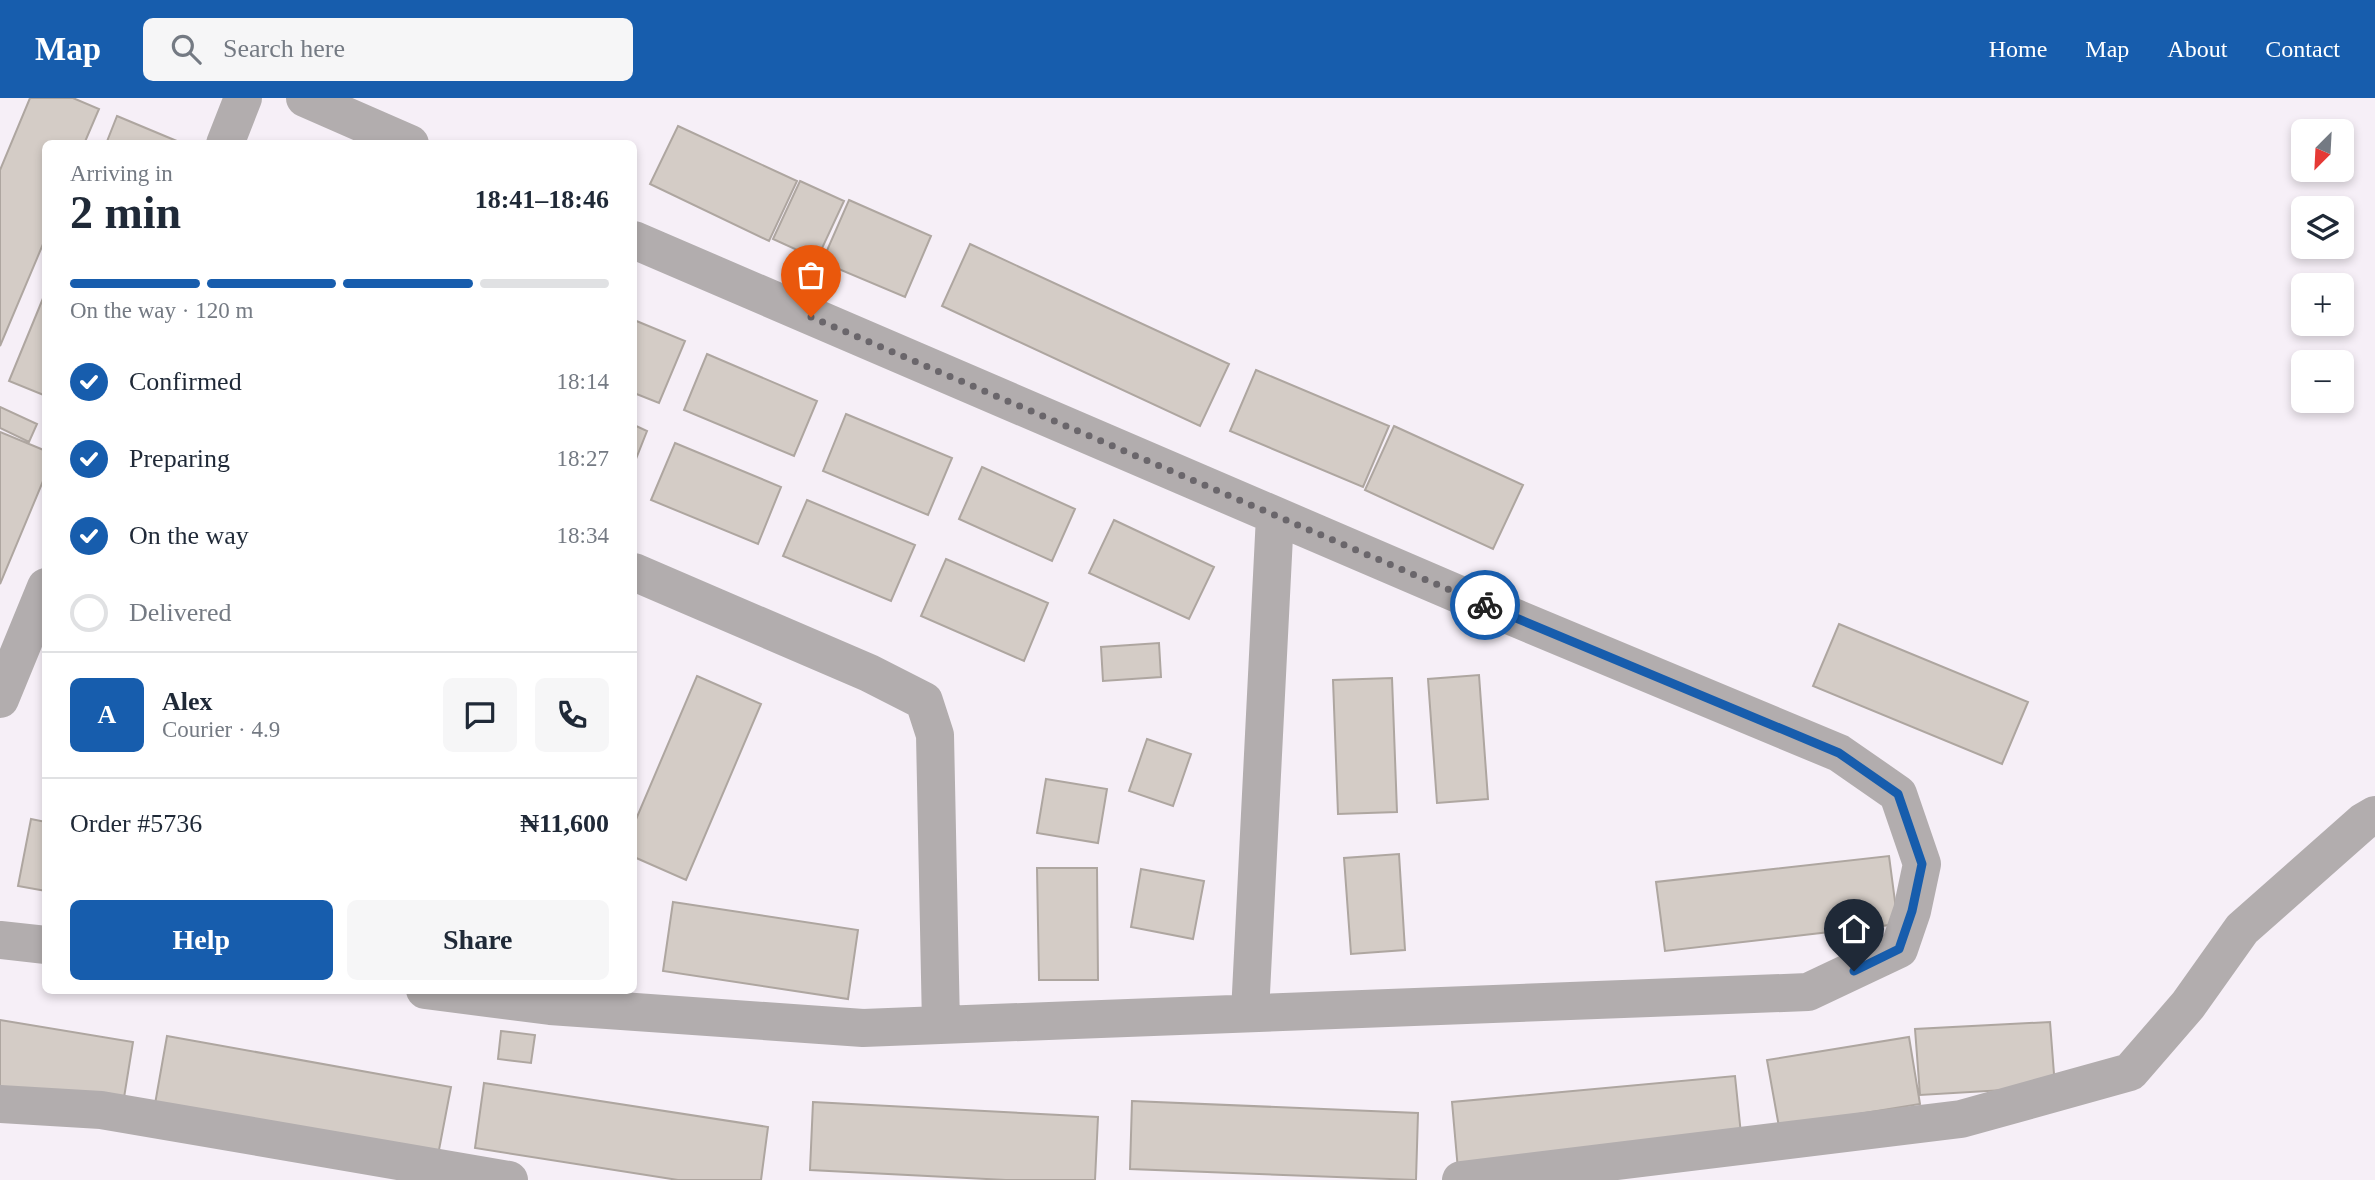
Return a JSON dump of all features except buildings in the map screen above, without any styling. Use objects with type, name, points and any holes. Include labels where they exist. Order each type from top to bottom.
[{"type":"lane","points":[[227,140],[243,98]]},
{"type":"lane","points":[[305,98],[401,140]]},
{"type":"lane","points":[[456,994],[550,1006],[850,1027],[1808,992],[1899,949],[1912,911],[1922,864],[1898,794],[1839,753],[1275,516],[637,241]]},
{"type":"lane","points":[[1250,1013],[1275,516]]},
{"type":"lane","points":[[637,573],[869,673],[924,701],[935,735],[941,1025]]},
{"type":"lane","points":[[0,699],[42,597]]},
{"type":"lane","points":[[1461,1180],[1961,1119],[2130,1072],[2188,1004],[2242,929],[2375,814]]},
{"type":"lane","points":[[0,940],[42,945]]},
{"type":"lane","points":[[0,1104],[101,1110],[509,1180]]},
{"type":"way so far","points":[[811,317],[1485,605]]},
{"type":"route","points":[[1485,605],[1839,753],[1898,794],[1922,864],[1912,911],[1899,949],[1854,971]]}]
